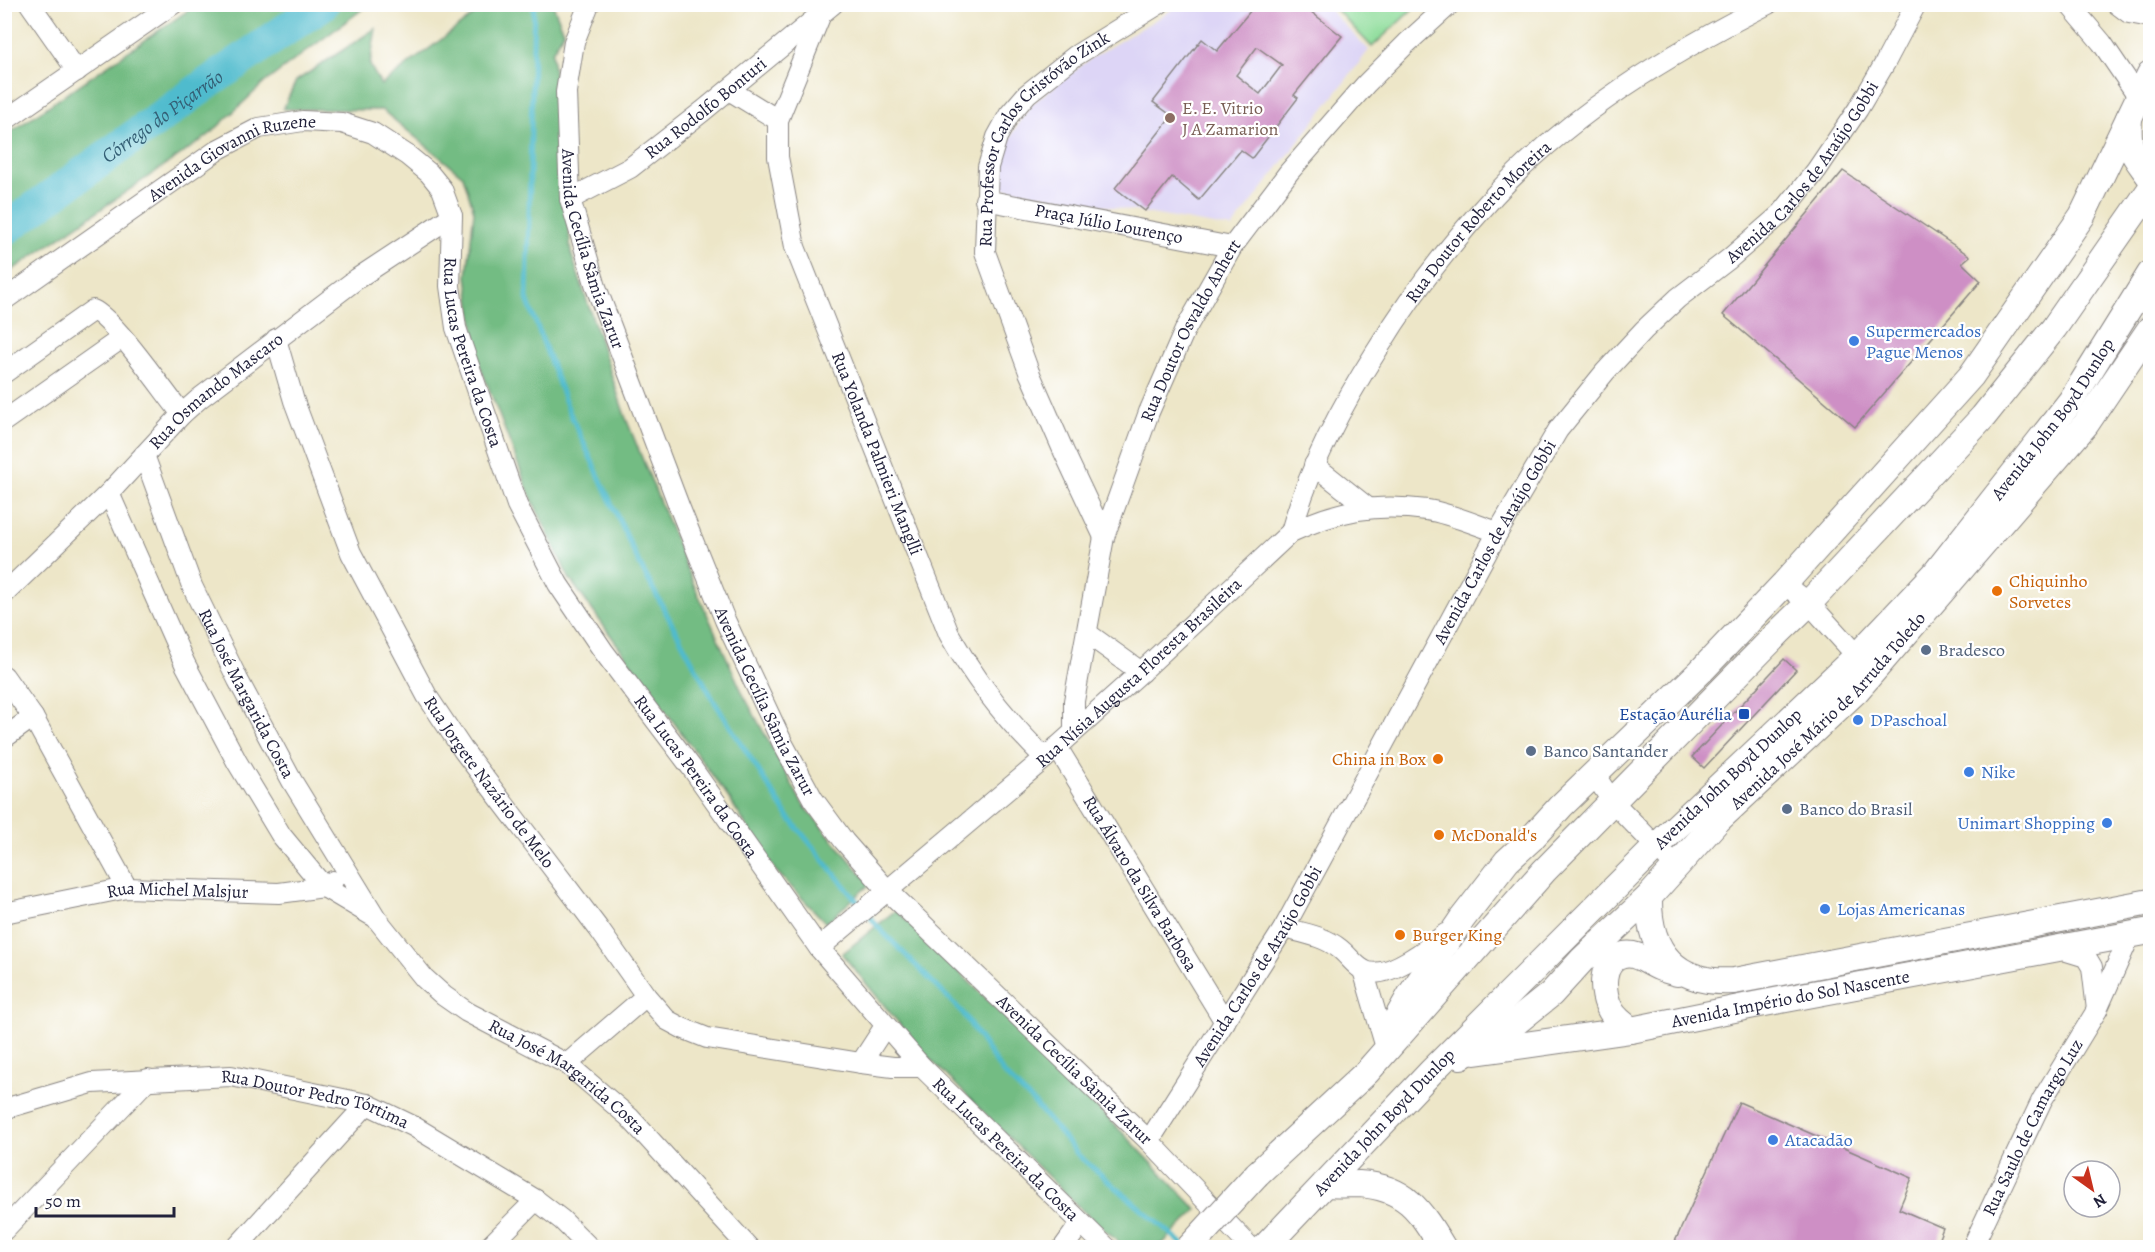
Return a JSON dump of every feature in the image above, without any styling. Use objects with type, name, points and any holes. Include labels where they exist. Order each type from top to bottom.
[{"type":"main road","points":[[2139,96],[2128,141],[2134,155],[2151,177]]},
{"type":"main road","points":[[1367,1072],[1411,994],[1462,919],[1507,861],[1701,671],[1784,584],[1971,376],[2082,216],[2139,96]]},
{"type":"main road","points":[[1189,1248],[1257,1174],[1367,1072],[1544,871],[1809,603],[1983,417],[2054,328],[2151,190]]},
{"type":"main road","name":"Avenida John Boyd Dunlop","points":[[1264,1248],[1431,1072],[1656,847],[1866,663],[2071,401],[2151,274]]},
{"type":"main road","name":"Avenida José Mário de Arruda Toledo","points":[[1465,1053],[1516,1022],[1551,994],[1582,960],[1649,897],[1718,819],[1856,691],[1866,663],[2086,424],[2151,328]]},
{"type":"main road","points":[[1649,897],[1652,929],[1666,959],[1684,973]]},
{"type":"main road","name":"Avenida Império do Sol Nascente","points":[[1631,1030],[1611,1012],[1604,995],[1605,973],[1612,961],[1624,954],[1641,957],[1660,968],[1714,982],[1734,981],[2151,902]]},
{"type":"main road","name":"Avenida Império do Sol Nascente","points":[[1431,1072],[1465,1053],[1631,1030],[2141,932]]},
{"type":"main road","points":[[1326,1184],[1382,1187],[1398,1193],[1413,1204],[1443,1248]]},
{"type":"street","points":[[30,4],[77,71]]},
{"type":"street","points":[[4,121],[172,4]]},
{"type":"street","name":"Avenida Cecília Sâmia Zarur","points":[[589,4],[574,42],[566,92],[570,199],[596,287],[724,620],[783,744],[813,799],[881,895],[1149,1141],[1251,1248]]},
{"type":"street","name":"Rua Professor Carlos Cristóvão Zink","points":[[1104,537],[1029,372],[985,252],[988,167],[997,137],[1009,115],[1027,94],[1075,56],[1159,4]]},
{"type":"street","name":"Rua Doutor Osvaldo Anhert","points":[[1074,730],[1074,701],[1104,537],[1149,412],[1194,313],[1232,247],[1289,172],[1328,126],[1407,43],[1450,4]]},
{"type":"street","name":"Rua Doutor Roberto Moreira","points":[[1291,532],[1302,494],[1314,465],[1361,376],[1414,294],[1453,244],[1496,195],[1533,159],[1609,97],[1699,41],[1768,4]]},
{"type":"street","name":"Avenida Carlos de Araújo Gobbi","points":[[1149,1141],[1284,928],[1498,532],[1558,430],[1605,372],[1678,298],[1729,259],[1782,213],[1816,171],[1885,63],[1916,4]]},
{"type":"street","points":[[2069,4],[2102,43],[2139,96]]},
{"type":"street","points":[[2117,4],[2129,14],[2151,17]]},
{"type":"street","name":"Rua Rodolfo Bonturi","points":[[570,199],[630,168],[827,9]]},
{"type":"street","name":"Rua Yolanda Palmieri Manglli","points":[[827,9],[777,120],[778,158],[795,247],[949,634],[965,663],[984,689],[1026,739],[1051,752]]},
{"type":"street","points":[[729,90],[777,120]]},
{"type":"street","name":"Avenida Giovanni Ruzene","points":[[4,300],[219,149],[259,128],[303,121],[342,123],[373,133],[407,155],[429,173],[442,189],[452,216]]},
{"type":"street","name":"Praça Júlio Lourenço","points":[[986,200],[1232,247]]},
{"type":"street","name":"Rua Osmando Mascaro","points":[[4,594],[109,493],[182,414],[231,372],[358,278],[452,216]]},
{"type":"street","name":"Rua Lucas Pereira da Costa","points":[[452,216],[450,286],[456,328],[517,505],[558,584],[604,652],[691,767],[819,948],[922,1066],[1107,1248]]},
{"type":"street","points":[[4,373],[93,310],[100,313],[122,338],[182,414]]},
{"type":"street","points":[[4,421],[122,338]]},
{"type":"street","name":"Rua Jorgete Nazário de Melo","points":[[276,339],[294,401],[351,553],[427,696],[463,750],[598,928],[645,996],[667,1020],[707,1038],[861,1063],[892,1067],[922,1066]]},
{"type":"street","name":"Rua José Margarida Costa","points":[[144,455],[192,586],[217,638],[292,781],[375,918],[424,978],[444,996],[467,1012],[567,1064],[629,1117],[749,1248]]},
{"type":"street","points":[[1314,465],[1368,507]]},
{"type":"street","name":"Rua José Margarida Costa","points":[[109,493],[180,653],[209,711],[282,835],[324,887],[375,918]]},
{"type":"street","name":"Rua Nísia Augusta Floresta Brasileira","points":[[819,948],[1142,672],[1291,532],[1316,520],[1368,507],[1428,510],[1498,532]]},
{"type":"street","points":[[1784,584],[1809,603],[1866,663]]},
{"type":"street","points":[[1088,634],[1142,672]]},
{"type":"street","points":[[4,676],[33,717],[126,888]]},
{"type":"street","points":[[4,738],[33,717]]},
{"type":"street","name":"Rua Álvaro da Silva Barbosa","points":[[1051,752],[1225,1022]]},
{"type":"street","points":[[1594,774],[1612,801],[1676,867]]},
{"type":"street","name":"Rua Michel Malsjur","points":[[4,913],[126,888],[279,893],[324,887],[347,873]]},
{"type":"street","points":[[1284,928],[1324,940],[1339,948],[1363,970],[1371,974],[1394,968],[1421,954],[1462,919]]},
{"type":"street","name":"Rua Saulo de Camargo Luz","points":[[1972,1248],[2042,1100],[2141,932]]},
{"type":"street","points":[[2056,947],[2086,957],[2091,967],[2097,1010]]},
{"type":"street","points":[[1363,970],[1384,1041]]},
{"type":"street","points":[[567,1064],[645,996]]},
{"type":"street","points":[[861,1063],[885,1026]]},
{"type":"street","name":"Rua Doutor Pedro Tórtima","points":[[4,1108],[92,1083],[231,1076],[367,1104],[413,1126],[536,1200],[562,1220],[590,1248]]},
{"type":"street","points":[[4,1230],[147,1079]]},
{"type":"street","points":[[249,1243],[367,1104]]},
{"type":"street","points":[[488,1248],[536,1200]]},
{"type":"street","points":[[1063,1248],[1081,1224]]},
{"type":"shaded area","name":"E. E. Vitrio J A Zamarion","points":[[1180,5],[1325,5],[1369,50],[1232,228],[996,187],[998,164],[1014,131],[1032,104],[1090,59]]},
{"type":"green space","points":[[196,5],[368,5],[264,83],[209,135],[5,275],[5,136]]},
{"type":"green space","points":[[487,5],[553,5],[564,32],[552,52],[571,253],[625,416],[690,576],[743,694],[802,803],[870,884],[826,923],[775,870],[728,797],[569,578],[530,495],[479,363],[467,276],[474,211],[463,176],[382,110],[283,109],[296,81],[376,28],[370,65],[381,85]]},
{"type":"green space","points":[[1332,5],[1417,5],[1372,47]]},
{"type":"green space","points":[[896,910],[1129,1139],[1197,1210],[1159,1247],[1124,1247],[1081,1209],[920,1049],[842,954]]},
{"type":"building","points":[[1256,4],[1301,4],[1342,36],[1294,95],[1298,98],[1252,158],[1241,150],[1199,200],[1172,177],[1145,211],[1115,188],[1172,116],[1153,102],[1202,39],[1217,51]],"holes":[[[1257,47],[1282,65],[1260,94],[1236,75]]]},
{"type":"building","points":[[1843,171],[1970,256],[1962,263],[1981,281],[1855,427],[1723,315]]},
{"type":"building","name":"Estação Aurélia","points":[[1784,659],[1796,670],[1704,768],[1692,757]]},
{"type":"building","name":"Atacadão","points":[[1739,1102],[1912,1178],[1899,1209],[1943,1228],[1935,1248],[1672,1248]]},
{"type":"waterway","name":"Córrego do Piçarrão","points":[[4,230],[208,83],[323,4]]},
{"type":"waterway","points":[[534,4],[527,299],[569,411],[639,563],[714,701],[787,815],[879,928],[962,1012],[1003,1073],[1036,1105],[1079,1156],[1184,1245]]},
{"type":"place","name":"E. E. Vitrio J A Zamarion","points":[[1170,118]]},
{"type":"place","name":"Supermercados Pague Menos","points":[[1854,341]]},
{"type":"place","name":"Chiquinho Sorvetes","points":[[1997,591]]},
{"type":"place","name":"Bradesco","points":[[1926,650]]},
{"type":"place","name":"Estação Aurélia","points":[[1744,714]]},
{"type":"place","name":"DPaschoal","points":[[1858,720]]},
{"type":"place","name":"Banco Santander","points":[[1531,751]]},
{"type":"place","name":"China in Box","points":[[1438,759]]},
{"type":"place","name":"Nike","points":[[1969,772]]},
{"type":"place","name":"Banco do Brasil","points":[[1787,809]]},
{"type":"place","name":"Unimart Shopping","points":[[2107,823]]},
{"type":"place","name":"McDonald's","points":[[1439,835]]},
{"type":"place","name":"Lojas Americanas","points":[[1825,909]]},
{"type":"place","name":"Burger King","points":[[1400,935]]},
{"type":"place","name":"Atacadão","points":[[1773,1140]]}]
